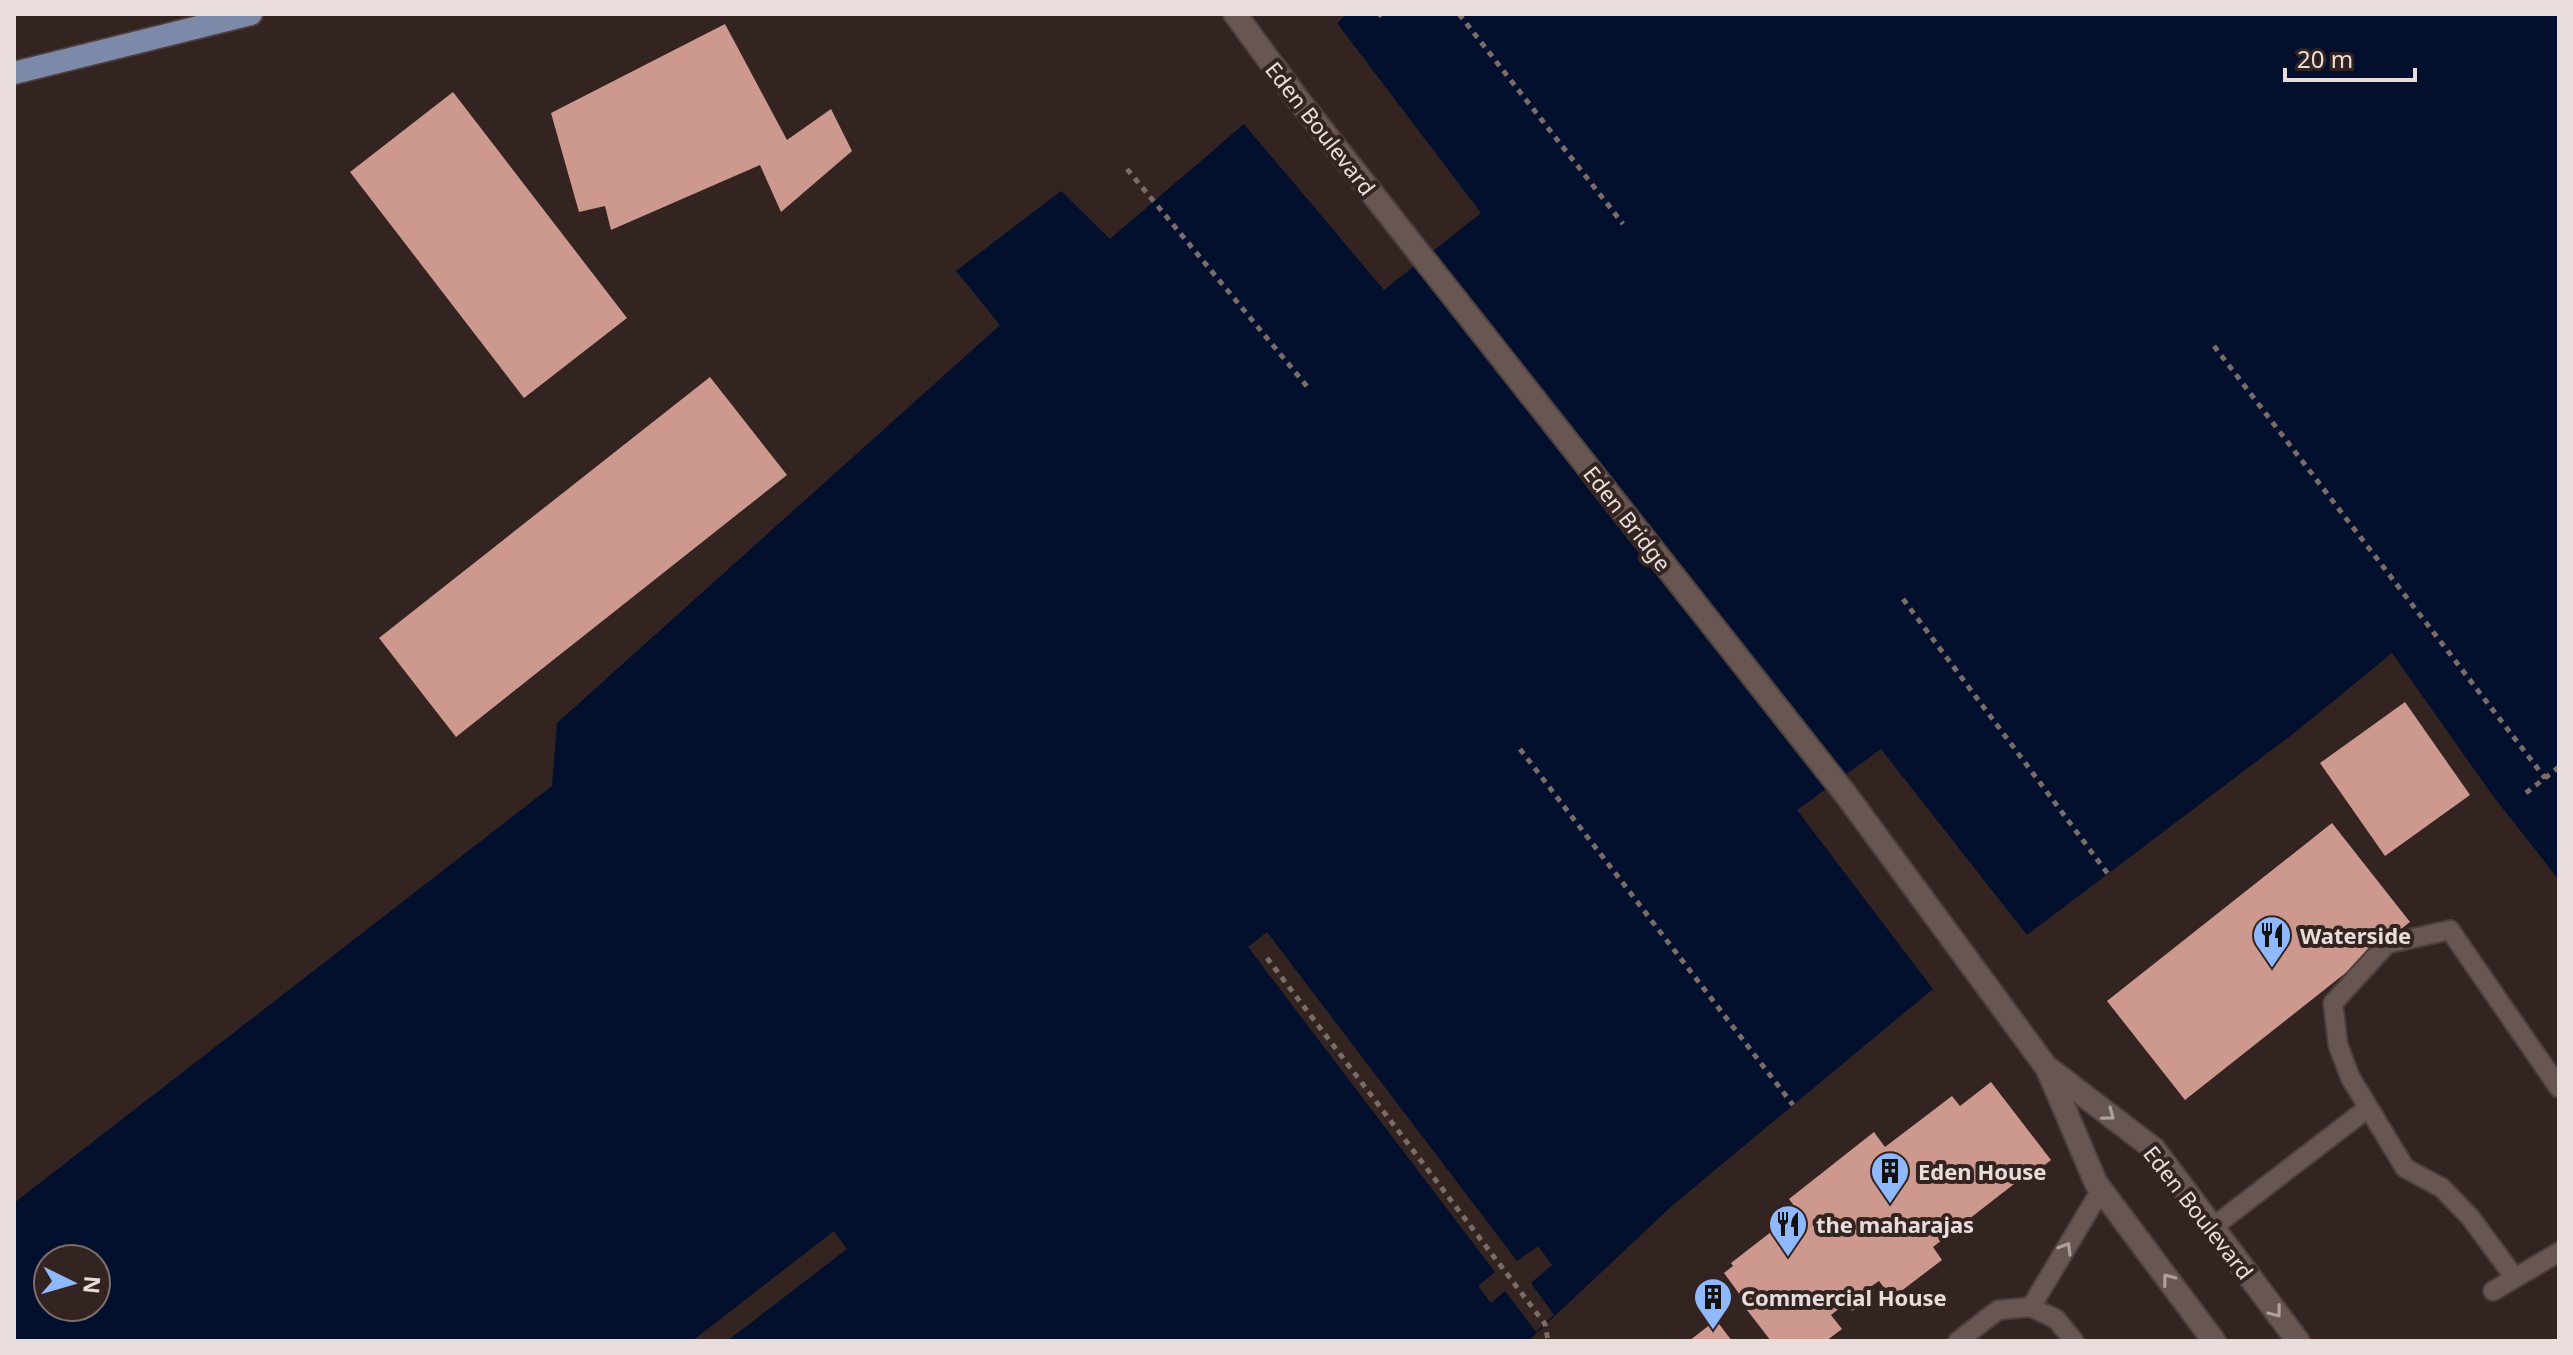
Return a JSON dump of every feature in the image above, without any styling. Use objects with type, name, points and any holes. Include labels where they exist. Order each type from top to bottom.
[{"type":"main road","points":[[14,73],[251,14]]},
{"type":"street","name":"Eden Boulevard","points":[[1235,14],[1409,240]]},
{"type":"street","name":"Eden Bridge","points":[[1409,240],[1847,796]]},
{"type":"street","name":"Eden Boulevard","points":[[1847,796],[2047,1068],[2101,1190],[2214,1341]]},
{"type":"street","name":"Eden Boulevard","points":[[2047,1068],[2154,1149],[2298,1341]]},
{"type":"lane","points":[[2515,1278],[2470,1217],[2442,1188],[2405,1168],[2350,1077],[2338,1045],[2333,1003],[2387,944],[2450,930],[2559,1088]]},
{"type":"lane","points":[[2213,1227],[2368,1108]]},
{"type":"lane","points":[[2031,1307],[2101,1190]]},
{"type":"lane","points":[[2493,1291],[2559,1252]]},
{"type":"lane","points":[[1958,1341],[1998,1310],[2031,1307],[2056,1319],[2074,1341]]},
{"type":"path","points":[[1459,14],[1623,224]]},
{"type":"path","points":[[1127,169],[1310,390]]},
{"type":"path","points":[[2214,346],[2545,778]]},
{"type":"path","points":[[1903,599],[2111,878]]},
{"type":"path","points":[[1520,749],[1793,1105]]},
{"type":"path","points":[[2526,793],[2559,767]]},
{"type":"path","points":[[1267,958],[1545,1324],[1548,1341]]},
{"type":"water","points":[[1347,14],[2559,14],[2559,880],[2493,796],[2392,653],[2298,730],[2027,935],[1881,749],[1797,810],[1933,989],[1674,1204],[1528,1341],[14,1341],[14,1203],[552,786],[557,723],[1000,325],[956,271],[1061,191],[1110,239],[1244,124],[1384,290],[1481,213],[1337,23]]},
{"type":"pier","points":[[1267,932],[1517,1261],[1538,1246],[1552,1265],[1531,1283],[1554,1315],[1536,1332],[1505,1291],[1491,1303],[1478,1286],[1495,1272],[1248,947]]},
{"type":"pier","points":[[834,1231],[847,1249],[727,1341],[692,1341]]},
{"type":"building","points":[[725,24],[787,140],[831,109],[852,151],[781,212],[760,165],[611,230],[605,206],[579,212],[551,113]]},
{"type":"building","points":[[453,92],[627,318],[524,398],[350,172]]},
{"type":"building","points":[[710,377],[787,475],[456,737],[379,638]]},
{"type":"building","points":[[2405,702],[2470,795],[2385,856],[2320,763]]},
{"type":"building","points":[[2332,823],[2410,922],[2185,1100],[2107,1001]]},
{"type":"building","name":"Eden House","points":[[1991,1082],[2051,1160],[2020,1184],[2005,1164],[2001,1167],[2014,1184],[1933,1247],[1942,1260],[1892,1298],[1879,1281],[1866,1290],[1871,1297],[1852,1311],[1846,1303],[1831,1315],[1842,1329],[1826,1341],[1771,1341],[1740,1301],[1743,1299],[1724,1273],[1733,1266],[1731,1263],[1798,1211],[1789,1199],[1874,1132],[1885,1147],[1952,1096],[1960,1106]]},
{"type":"building","name":"Commercial House","points":[[1716,1320],[1732,1341],[1689,1341]]},
{"type":"place","name":"Waterside","points":[[2272,969]]},
{"type":"place","name":"Eden House","points":[[1890,1205]]},
{"type":"place","name":"the maharajas","points":[[1788,1258]]},
{"type":"place","name":"Commercial House","points":[[1713,1331]]}]
